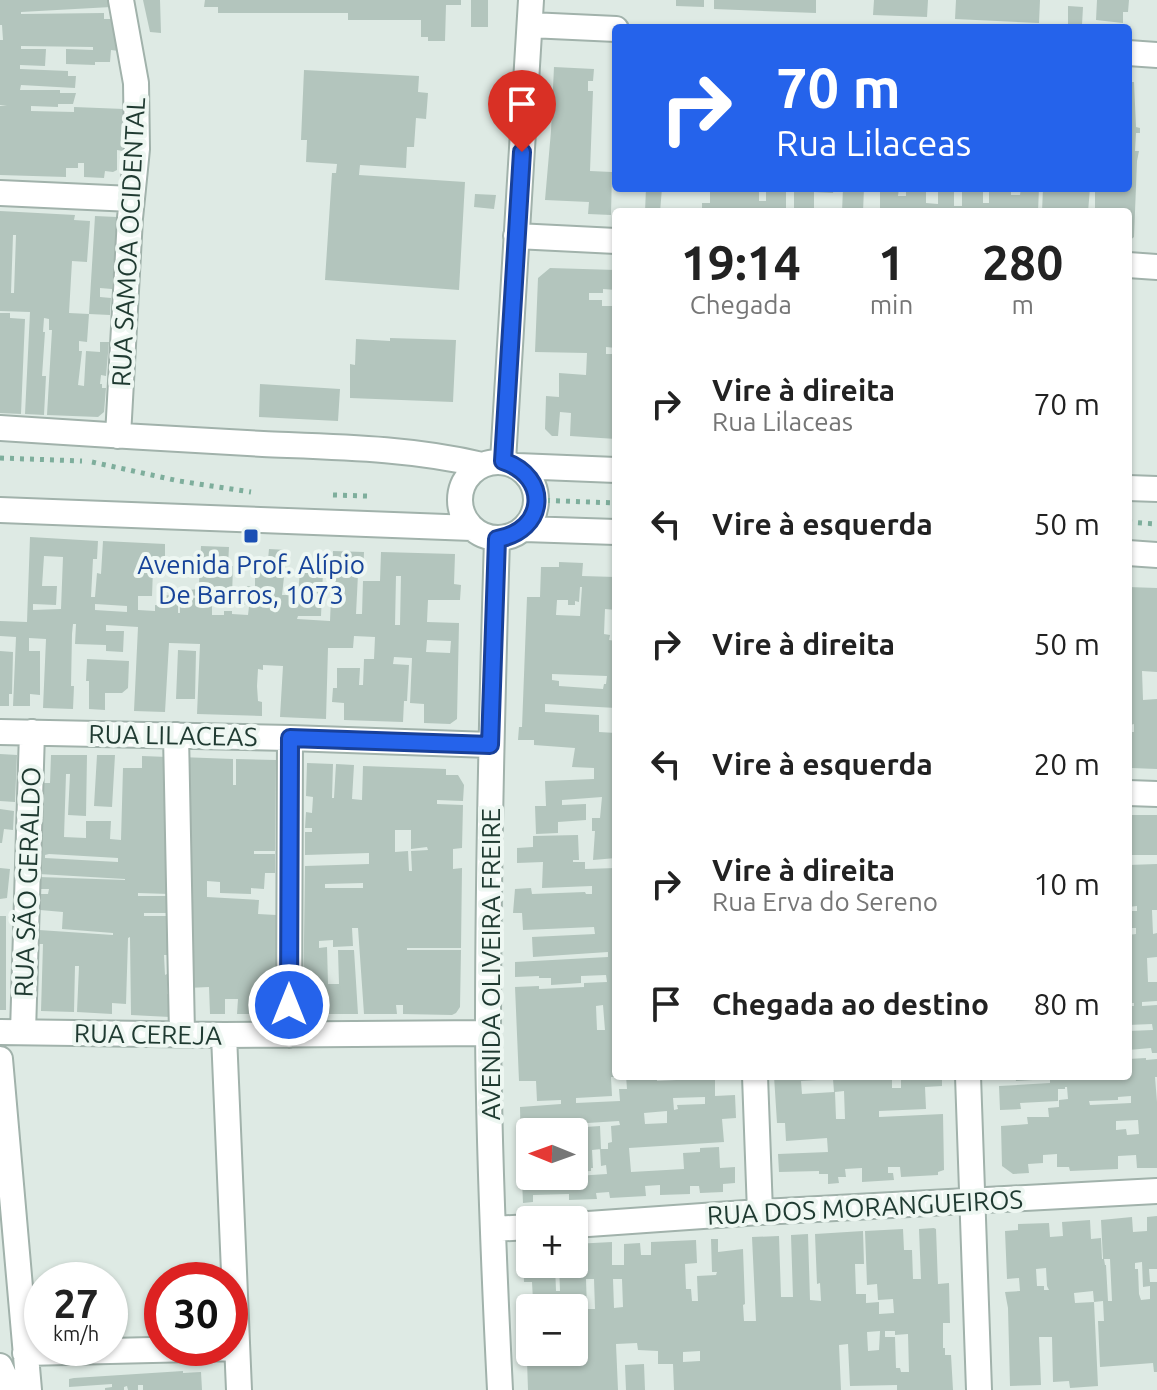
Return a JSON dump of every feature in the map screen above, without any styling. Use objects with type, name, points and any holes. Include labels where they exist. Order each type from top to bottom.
[{"type":"street","name":"RUA SAMOA OCIDENTAL","points":[[118,436],[137,149],[136,83],[121,0]]},
{"type":"street","points":[[501,464],[531,0]]},
{"type":"street","points":[[530,25],[612,29]]},
{"type":"street","points":[[1132,53],[1157,55]]},
{"type":"street","points":[[0,193],[132,199]]},
{"type":"street","points":[[516,236],[612,241]]},
{"type":"street","points":[[1132,265],[1157,267]]},
{"type":"street","points":[[0,428],[370,449],[501,464],[612,470]]},
{"type":"street","points":[[501,464],[528,475],[535,489],[536,500],[533,517],[524,529],[497,539],[472,528],[461,510],[460,500],[463,486],[471,473],[501,464]]},
{"type":"street","points":[[1132,488],[1157,489]]},
{"type":"street","points":[[0,510],[472,528]]},
{"type":"street","points":[[524,529],[612,532]]},
{"type":"street","points":[[1132,553],[1156,555],[1157,537]]},
{"type":"street","name":"AVENIDA OLIVEIRA FREIRE","points":[[497,539],[490,745],[488,1033],[500,1390]]},
{"type":"street","name":"RUA LILACEAS","points":[[0,732],[490,745]]},
{"type":"street","name":"RUA SÃO GERALDO","points":[[11,1032],[32,732]]},
{"type":"street","points":[[176,735],[182,1034]]},
{"type":"street","points":[[289,1035],[290,738]]},
{"type":"street","points":[[1132,793],[1157,794]]},
{"type":"street","name":"RUA CEREJA","points":[[11,1032],[224,1035],[488,1033]]},
{"type":"street","points":[[224,1035],[233,1262]]},
{"type":"street","points":[[0,1059],[24,1341]]},
{"type":"street","points":[[755,1080],[760,1212]]},
{"type":"street","points":[[968,1080],[979,1390]]},
{"type":"street","name":"RUA DOS MORANGUEIROS","points":[[588,1224],[1157,1191]]},
{"type":"street","points":[[493,1229],[516,1228]]},
{"type":"street","points":[[0,1366],[11,1390]]},
{"type":"street","points":[[26,1366],[29,1390]]},
{"type":"street","points":[[238,1366],[239,1390]]},
{"type":"path","points":[[0,458],[97,462],[179,481],[259,494]]},
{"type":"path","points":[[329,495],[373,496]]},
{"type":"path","points":[[536,500],[612,503]]},
{"type":"path","points":[[1132,522],[1157,524]]},
{"type":"building","points":[[0,0],[109,0],[111,7],[21,12],[104,13],[104,19],[116,19],[119,51],[111,50],[110,62],[66,64],[66,49],[93,50],[93,47],[21,46],[21,49],[46,49],[45,66],[20,65],[20,69],[68,71],[68,76],[76,76],[75,88],[21,85],[20,90],[76,93],[73,104],[31,106],[31,111],[74,112],[74,107],[124,109],[123,151],[117,150],[117,170],[105,171],[104,178],[84,177],[84,163],[78,163],[78,168],[66,168],[66,177],[0,175],[0,106],[7,105],[0,105],[0,40],[3,40]]},
{"type":"building","points":[[143,0],[160,0],[161,33],[150,32]]},
{"type":"building","points":[[205,0],[461,0],[461,5],[446,5],[445,41],[428,41],[428,37],[421,37],[421,20],[348,20],[348,13],[218,13],[218,7],[204,7]]},
{"type":"building","points":[[471,0],[488,0],[488,27],[471,27]]},
{"type":"building","points":[[676,0],[704,0],[704,7],[676,6]]},
{"type":"building","points":[[714,0],[816,0],[816,13],[714,9]]},
{"type":"building","points":[[874,0],[928,0],[927,17],[873,15]]},
{"type":"building","points":[[956,0],[1040,0],[1039,23],[955,19]]},
{"type":"building","points":[[1097,0],[1129,0],[1128,12],[1123,12],[1123,23],[1096,20]]},
{"type":"building","points":[[1068,6],[1083,7],[1082,24],[1068,24]]},
{"type":"building","points":[[554,67],[594,69],[593,81],[588,81],[588,91],[593,91],[590,171],[612,172],[611,215],[588,214],[589,202],[545,200]]},
{"type":"building","points":[[304,70],[419,76],[418,92],[428,93],[426,119],[416,118],[414,147],[407,147],[406,168],[360,165],[359,175],[465,182],[459,290],[325,280],[332,173],[336,173],[337,164],[306,162],[307,140],[301,140]]},
{"type":"building","points":[[1134,82],[1136,127],[1140,128],[1140,133],[1136,133],[1135,151],[1139,151],[1134,237],[1132,239],[1132,208],[1095,208],[1095,192],[1132,192]]},
{"type":"building","points":[[646,192],[662,192],[660,208],[645,208]]},
{"type":"building","points":[[710,192],[759,192],[759,201],[766,201],[766,192],[786,192],[786,208],[702,208],[702,203],[710,203]]},
{"type":"building","points":[[794,192],[814,192],[814,208],[794,208]]},
{"type":"building","points":[[843,192],[864,192],[863,208],[842,208]]},
{"type":"building","points":[[880,192],[898,192],[898,196],[906,196],[906,192],[926,192],[926,203],[938,204],[938,192],[954,192],[954,206],[962,206],[962,192],[983,192],[983,203],[989,203],[989,192],[1020,195],[1020,192],[1039,192],[1038,208],[880,208]]},
{"type":"building","points":[[1043,192],[1090,192],[1088,208],[1042,208]]},
{"type":"building","points":[[475,194],[496,195],[494,209],[474,207]]},
{"type":"building","points":[[0,211],[75,215],[74,220],[90,221],[87,262],[72,261],[69,313],[89,314],[87,342],[79,341],[79,351],[82,351],[78,385],[84,386],[86,351],[100,352],[100,342],[109,342],[106,376],[101,375],[100,384],[106,388],[104,412],[98,417],[47,415],[52,330],[49,330],[49,319],[44,318],[44,415],[25,414],[30,312],[0,311]],"holes":[[[13,235],[16,235],[14,293],[11,293]]]},
{"type":"building","points":[[95,216],[117,217],[112,289],[100,288],[100,297],[111,298],[110,315],[89,314]]},
{"type":"building","points":[[550,268],[612,270],[612,290],[589,293],[589,300],[602,300],[602,306],[612,306],[612,348],[606,347],[606,354],[612,354],[612,439],[570,436],[571,413],[560,412],[558,436],[552,436],[545,429],[546,396],[559,397],[559,373],[586,375],[587,353],[535,352],[538,278]]},
{"type":"building","points":[[0,313],[10,313],[10,318],[25,319],[21,414],[0,413]]},
{"type":"building","points":[[390,338],[456,340],[453,402],[350,398],[350,364],[355,365],[356,339],[390,341]]},
{"type":"building","points":[[260,384],[340,389],[338,421],[259,417]]},
{"type":"building","points":[[30,537],[98,541],[97,559],[93,559],[91,597],[95,597],[97,573],[101,574],[103,541],[165,544],[165,569],[153,569],[152,596],[138,596],[138,610],[155,611],[155,605],[163,606],[164,595],[178,596],[178,613],[180,597],[198,598],[188,595],[189,590],[206,588],[206,585],[199,584],[201,546],[229,547],[228,566],[233,566],[232,596],[246,596],[245,605],[232,605],[232,599],[212,598],[212,602],[202,602],[212,605],[212,615],[232,611],[232,614],[248,615],[250,598],[246,598],[247,586],[255,587],[255,570],[267,571],[269,549],[287,550],[282,595],[298,595],[300,571],[323,572],[321,616],[298,616],[297,619],[330,621],[333,551],[364,552],[363,574],[358,574],[356,614],[362,614],[363,581],[380,581],[381,552],[455,554],[454,584],[461,585],[460,600],[428,600],[427,622],[459,623],[457,719],[450,724],[424,723],[424,704],[410,703],[412,658],[394,657],[393,664],[409,665],[403,722],[344,720],[344,703],[332,702],[333,688],[337,688],[337,668],[360,668],[359,685],[363,685],[364,659],[374,659],[375,637],[354,636],[353,648],[328,648],[326,719],[280,717],[283,666],[263,665],[263,670],[258,669],[257,686],[262,716],[197,714],[200,644],[169,643],[165,712],[134,711],[138,627],[106,625],[106,631],[124,631],[123,652],[106,651],[106,645],[75,644],[76,624],[73,624],[72,634],[73,709],[43,708],[46,639],[29,638],[29,651],[40,651],[40,695],[30,694],[30,706],[13,706],[16,637],[0,636],[0,621],[27,622]],"holes":[[[44,556],[63,557],[61,609],[33,610],[33,604],[56,605],[57,586],[42,586]],[[396,576],[401,576],[400,625],[395,625]],[[95,604],[127,606],[127,612],[95,610]],[[427,640],[451,641],[450,653],[426,652]]]},
{"type":"building","points":[[559,562],[583,563],[582,576],[612,577],[612,610],[605,609],[604,634],[610,635],[609,640],[612,640],[612,708],[545,704],[545,712],[599,715],[599,732],[612,733],[612,858],[593,860],[595,831],[592,831],[592,818],[600,818],[602,797],[562,800],[562,805],[586,804],[586,820],[558,822],[558,833],[536,834],[535,806],[546,806],[545,781],[594,779],[594,768],[572,767],[575,748],[534,745],[534,740],[518,740],[519,727],[522,727],[527,597],[540,597],[541,567],[559,567]],"holes":[[[582,587],[580,616],[556,615],[557,600],[568,600],[568,605],[575,605],[575,601],[579,602]],[[552,674],[607,676],[603,689],[559,686],[559,681],[552,680]]]},
{"type":"building","points":[[1132,587],[1157,588],[1157,672],[1142,671],[1143,700],[1157,699],[1157,769],[1132,768]]},
{"type":"building","points":[[178,650],[196,651],[195,699],[176,699]]},
{"type":"building","points":[[0,651],[13,652],[9,706],[0,706]]},
{"type":"building","points":[[87,659],[129,661],[128,688],[122,693],[105,693],[105,710],[89,709]]},
{"type":"building","points":[[0,754],[17,755],[15,802],[0,801]]},
{"type":"building","points":[[51,755],[87,755],[86,816],[68,815],[70,774],[66,774],[64,837],[86,838],[86,821],[111,821],[110,839],[121,840],[123,768],[142,768],[142,756],[168,757],[170,894],[138,893],[138,896],[169,896],[170,913],[144,913],[144,916],[170,916],[170,955],[164,955],[170,1017],[131,1015],[130,937],[126,1004],[112,1003],[112,1014],[77,1012],[79,966],[75,966],[74,1012],[41,1011],[43,944],[39,944],[39,930],[113,933],[62,929],[63,912],[40,910],[40,894],[48,894],[49,889],[39,889],[39,877],[125,880],[39,874],[43,783],[50,783]],"holes":[[[45,855],[118,858],[118,862],[45,858]]]},
{"type":"building","points":[[97,755],[115,755],[112,807],[94,806]]},
{"type":"building","points":[[180,757],[233,759],[233,785],[236,785],[236,759],[276,760],[275,851],[254,851],[254,854],[275,854],[275,873],[265,873],[264,889],[251,888],[251,894],[220,893],[220,882],[207,881],[207,897],[259,900],[258,914],[276,915],[276,1014],[237,1014],[238,999],[225,999],[225,1014],[210,1014],[209,987],[187,988]]},
{"type":"building","points":[[307,763],[333,764],[332,798],[336,764],[354,765],[352,799],[362,800],[363,766],[446,769],[446,775],[458,775],[464,785],[463,801],[437,800],[437,804],[463,805],[462,848],[453,849],[453,869],[462,868],[461,948],[407,948],[461,950],[460,1007],[456,1013],[403,1014],[403,1005],[396,1005],[397,1014],[364,1014],[358,928],[352,928],[353,946],[333,947],[333,940],[319,941],[319,948],[327,947],[328,984],[339,984],[338,950],[354,950],[358,1014],[303,1014],[305,866],[369,864],[369,853],[305,855],[305,832],[312,832],[312,828],[305,828],[306,812],[312,813],[313,797],[306,796]],"holes":[[[395,830],[411,830],[411,849],[427,847],[428,850],[411,851],[412,871],[409,871],[408,851],[395,852]],[[363,883],[363,888],[325,888],[325,884]]]},
{"type":"building","points":[[0,809],[14,811],[13,830],[4,829],[2,843],[0,843]]},
{"type":"building","points":[[1132,815],[1157,815],[1157,855],[1132,855]]},
{"type":"building","points":[[578,835],[579,860],[573,862],[585,862],[585,869],[612,868],[612,1096],[576,1098],[576,1103],[620,1101],[619,1089],[627,1089],[626,1080],[715,1080],[715,1096],[735,1095],[736,1118],[722,1119],[724,1142],[629,1148],[631,1172],[684,1169],[683,1153],[719,1147],[720,1168],[735,1167],[735,1183],[723,1184],[723,1192],[700,1193],[699,1186],[690,1186],[690,1194],[660,1195],[660,1185],[645,1186],[646,1196],[610,1198],[609,1192],[596,1193],[597,1199],[569,1200],[569,1194],[533,1195],[533,1202],[523,1203],[522,1190],[588,1190],[588,1175],[607,1174],[606,1165],[601,1166],[600,1149],[608,1149],[608,1143],[612,1142],[611,1126],[620,1125],[619,1121],[588,1123],[588,1118],[520,1118],[520,1107],[561,1104],[561,1100],[537,1101],[536,1081],[519,1081],[515,987],[584,987],[584,983],[607,982],[606,975],[581,976],[581,983],[551,985],[551,978],[515,977],[515,962],[608,957],[608,952],[533,957],[532,937],[595,934],[594,927],[523,930],[522,913],[513,913],[515,889],[531,888],[532,894],[592,894],[592,886],[542,888],[543,862],[517,863],[517,848],[533,847],[533,836]],"holes":[[[603,1005],[605,1030],[597,1030],[596,1006]],[[705,1097],[705,1104],[677,1105],[678,1109],[674,1110],[673,1098]],[[667,1111],[667,1123],[645,1124],[644,1113]]]},
{"type":"building","points":[[1157,864],[1157,910],[1152,910],[1153,934],[1157,933],[1157,957],[1147,958],[1148,982],[1157,982],[1157,1001],[1142,1002],[1142,1006],[1157,1005],[1157,1053],[1152,1053],[1151,1048],[1132,1050],[1132,1031],[1153,1030],[1152,1024],[1132,1025],[1132,934],[1136,934],[1136,928],[1132,928],[1132,911],[1137,911],[1137,906],[1132,907],[1132,865]]},
{"type":"building","points":[[0,868],[10,869],[7,898],[0,899]]},
{"type":"building","points":[[0,916],[6,916],[6,1010],[0,1010]]},
{"type":"building","points":[[1132,1059],[1157,1059],[1157,1168],[1137,1168],[1136,1155],[1118,1156],[1118,1169],[1070,1171],[1069,1167],[1057,1167],[1057,1154],[1043,1155],[1043,1163],[1028,1164],[1029,1173],[1013,1174],[1002,1166],[1001,1126],[1028,1124],[1027,1117],[1049,1117],[1048,1108],[1059,1107],[1059,1100],[1068,1099],[1065,1087],[1058,1089],[1058,1101],[1020,1103],[1021,1109],[1000,1110],[999,1086],[1050,1083],[1050,1080],[1132,1080]],"holes":[[[1131,1096],[1131,1103],[1090,1105],[1089,1101],[1118,1100],[1118,1097]],[[1138,1120],[1139,1134],[1127,1135],[1126,1129],[1116,1130],[1116,1121]]]},
{"type":"building","points":[[774,1080],[817,1080],[801,1081],[802,1094],[834,1092],[833,1080],[892,1080],[892,1088],[901,1088],[901,1080],[942,1080],[942,1086],[925,1087],[926,1109],[879,1111],[879,1117],[943,1114],[944,1170],[938,1175],[901,1177],[900,1167],[888,1167],[888,1173],[893,1173],[894,1180],[862,1182],[862,1168],[845,1169],[846,1177],[838,1177],[839,1183],[828,1184],[828,1174],[819,1174],[819,1171],[779,1172],[778,1154],[828,1152],[827,1138],[786,1141],[785,1123],[777,1123]],"holes":[[[844,1091],[845,1119],[836,1119],[835,1092]]]},
{"type":"building","points":[[600,1126],[601,1149],[592,1150],[593,1168],[588,1171],[588,1127]]},
{"type":"building","points":[[1157,1216],[1157,1269],[1149,1269],[1150,1282],[1157,1282],[1157,1372],[1154,1372],[1153,1363],[1100,1367],[1098,1321],[1104,1321],[1103,1301],[1094,1302],[1098,1386],[1070,1388],[1069,1381],[1053,1382],[1052,1337],[1039,1337],[1041,1385],[1010,1386],[1005,1292],[1020,1291],[1019,1278],[1007,1279],[1005,1231],[1018,1230],[1018,1224],[1049,1223],[1050,1237],[1063,1236],[1062,1222],[1090,1220],[1091,1239],[1101,1238],[1103,1259],[1101,1220],[1132,1217],[1133,1232],[1147,1231],[1147,1217]],"holes":[[[1104,1259],[1110,1259],[1112,1301],[1108,1301]],[[1142,1262],[1143,1287],[1150,1286],[1150,1299],[1141,1300],[1135,1263]],[[1046,1268],[1049,1290],[1037,1286],[1036,1269]],[[1093,1291],[1094,1302],[1075,1303],[1074,1293]]]},
{"type":"building","points":[[934,1228],[938,1284],[949,1283],[950,1323],[943,1323],[943,1348],[945,1355],[951,1355],[953,1390],[897,1390],[897,1385],[850,1386],[848,1344],[839,1345],[841,1390],[674,1390],[673,1364],[658,1364],[658,1351],[638,1350],[637,1343],[616,1344],[618,1390],[528,1390],[527,1366],[588,1366],[588,1309],[595,1309],[594,1279],[586,1279],[586,1294],[533,1294],[532,1282],[524,1282],[524,1278],[556,1278],[556,1291],[560,1291],[560,1278],[588,1278],[588,1243],[612,1242],[612,1265],[624,1265],[624,1244],[640,1243],[641,1255],[651,1255],[651,1242],[696,1240],[697,1263],[685,1264],[686,1289],[691,1289],[692,1301],[698,1301],[697,1276],[716,1275],[717,1272],[712,1272],[711,1239],[718,1239],[718,1252],[743,1249],[744,1321],[756,1321],[752,1237],[779,1236],[781,1297],[793,1297],[791,1235],[808,1234],[810,1300],[821,1301],[820,1283],[817,1284],[815,1234],[863,1231],[864,1264],[855,1264],[856,1294],[866,1294],[866,1303],[879,1302],[879,1314],[894,1313],[893,1299],[878,1300],[877,1284],[867,1285],[865,1231],[903,1229],[904,1250],[912,1250],[913,1279],[921,1279],[919,1229]],"holes":[[[613,1279],[622,1279],[623,1307],[614,1308]],[[880,1331],[879,1350],[868,1351],[867,1332]],[[885,1331],[895,1331],[895,1335],[908,1334],[909,1372],[896,1368],[895,1337],[885,1337]],[[700,1351],[700,1361],[683,1362],[683,1352]]]},
{"type":"building","points":[[644,1364],[645,1390],[626,1390],[625,1365]]},
{"type":"building","points":[[201,1372],[202,1390],[143,1390],[143,1385],[138,1385],[138,1390],[128,1390],[127,1386],[124,1390],[105,1390],[112,1384],[69,1387],[69,1379],[74,1378]]},
{"type":"place","name":"Avenida Prof. Alípio De Barros, 1073","points":[[251,536]]},
{"type":"route","points":[[289,1005],[290,738],[490,745],[497,539],[524,529],[533,517],[536,500],[535,489],[528,475],[517,466],[503,461],[522,152]]}]
